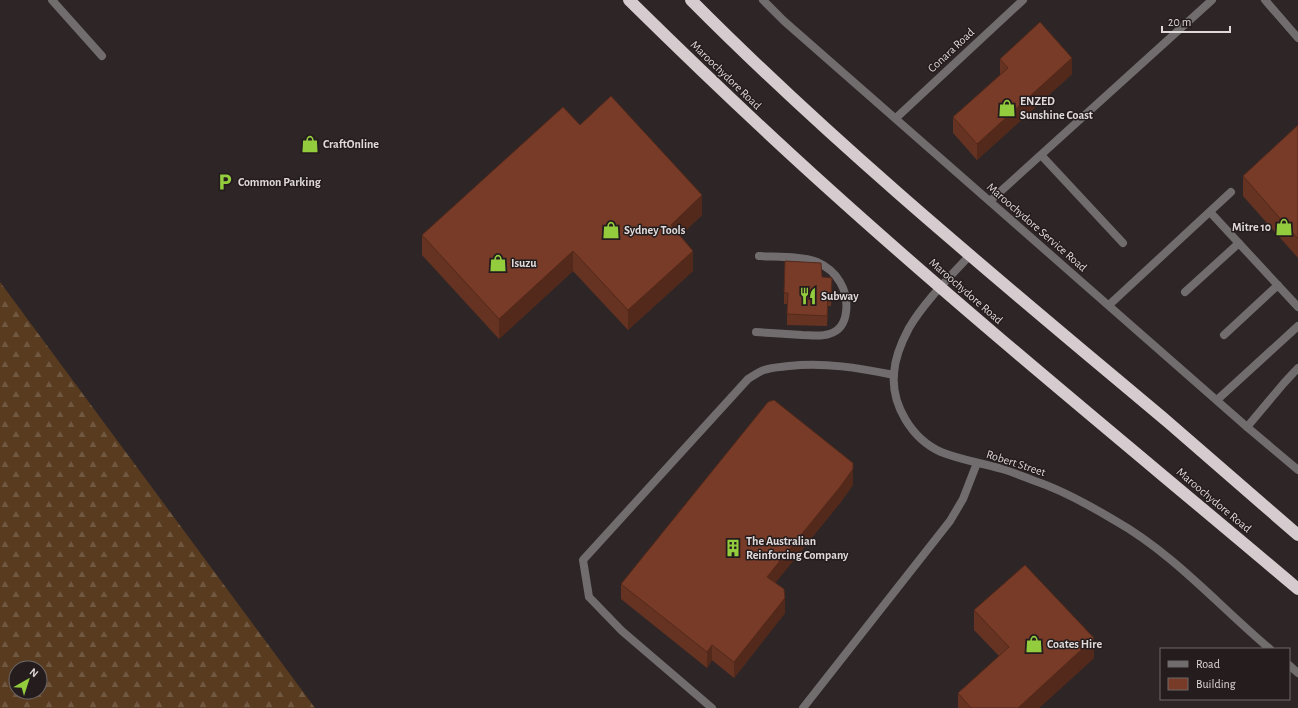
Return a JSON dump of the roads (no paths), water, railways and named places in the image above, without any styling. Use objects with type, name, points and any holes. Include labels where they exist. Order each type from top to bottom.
[{"type":"highway","name":"Maroochydore Road","points":[[630,0],[751,118],[831,192],[941,288],[1298,589]]},
{"type":"highway","points":[[691,0],[775,82],[845,146],[970,255],[1298,535]]},
{"type":"street","points":[[52,0],[102,56]]},
{"type":"street","name":"Maroochydore Service Road","points":[[763,0],[1247,427],[1298,470]]},
{"type":"street","name":"Conara Road","points":[[896,118],[1023,0]]},
{"type":"street","points":[[990,201],[1212,0]]},
{"type":"street","points":[[1265,0],[1298,38]]},
{"type":"street","points":[[1040,155],[1123,243]]},
{"type":"street","points":[[1109,305],[1231,192]]},
{"type":"street","points":[[1210,212],[1298,307]]},
{"type":"street","points":[[1185,292],[1239,243]]},
{"type":"street","name":"Robert Street","points":[[970,255],[924,307],[909,329],[898,356],[894,375],[895,392],[900,410],[915,433],[927,444],[940,451],[1037,481],[1076,499],[1116,521],[1177,565],[1269,648]]},
{"type":"street","points":[[756,332],[815,335],[829,334],[837,330],[842,325],[847,306],[840,282],[832,273],[818,262],[759,256]]},
{"type":"street","points":[[1224,335],[1278,284]]},
{"type":"street","points":[[1217,400],[1298,326]]},
{"type":"street","points":[[712,708],[622,631],[589,597],[583,560],[748,379],[756,374],[763,370],[773,368],[822,365],[862,368],[894,375]]},
{"type":"street","points":[[1247,427],[1298,368]]},
{"type":"street","points":[[803,708],[950,521],[963,499],[977,463]]},
{"type":"street","points":[[1290,667],[1298,673]]},
{"type":"place","name":"ENZED Sunshine Coast","points":[[1007,108]]},
{"type":"place","name":"CraftOnline","points":[[310,144]]},
{"type":"place","name":"Common Parking","points":[[225,182]]},
{"type":"place","name":"Mitre 10","points":[[1284,227]]},
{"type":"place","name":"Sydney Tools","points":[[611,230]]},
{"type":"place","name":"Isuzu","points":[[498,263]]},
{"type":"place","name":"Subway","points":[[808,296]]},
{"type":"place","name":"The Australian Reinforcing Company","points":[[733,548]]},
{"type":"place","name":"Coates Hire","points":[[1034,644]]}]
